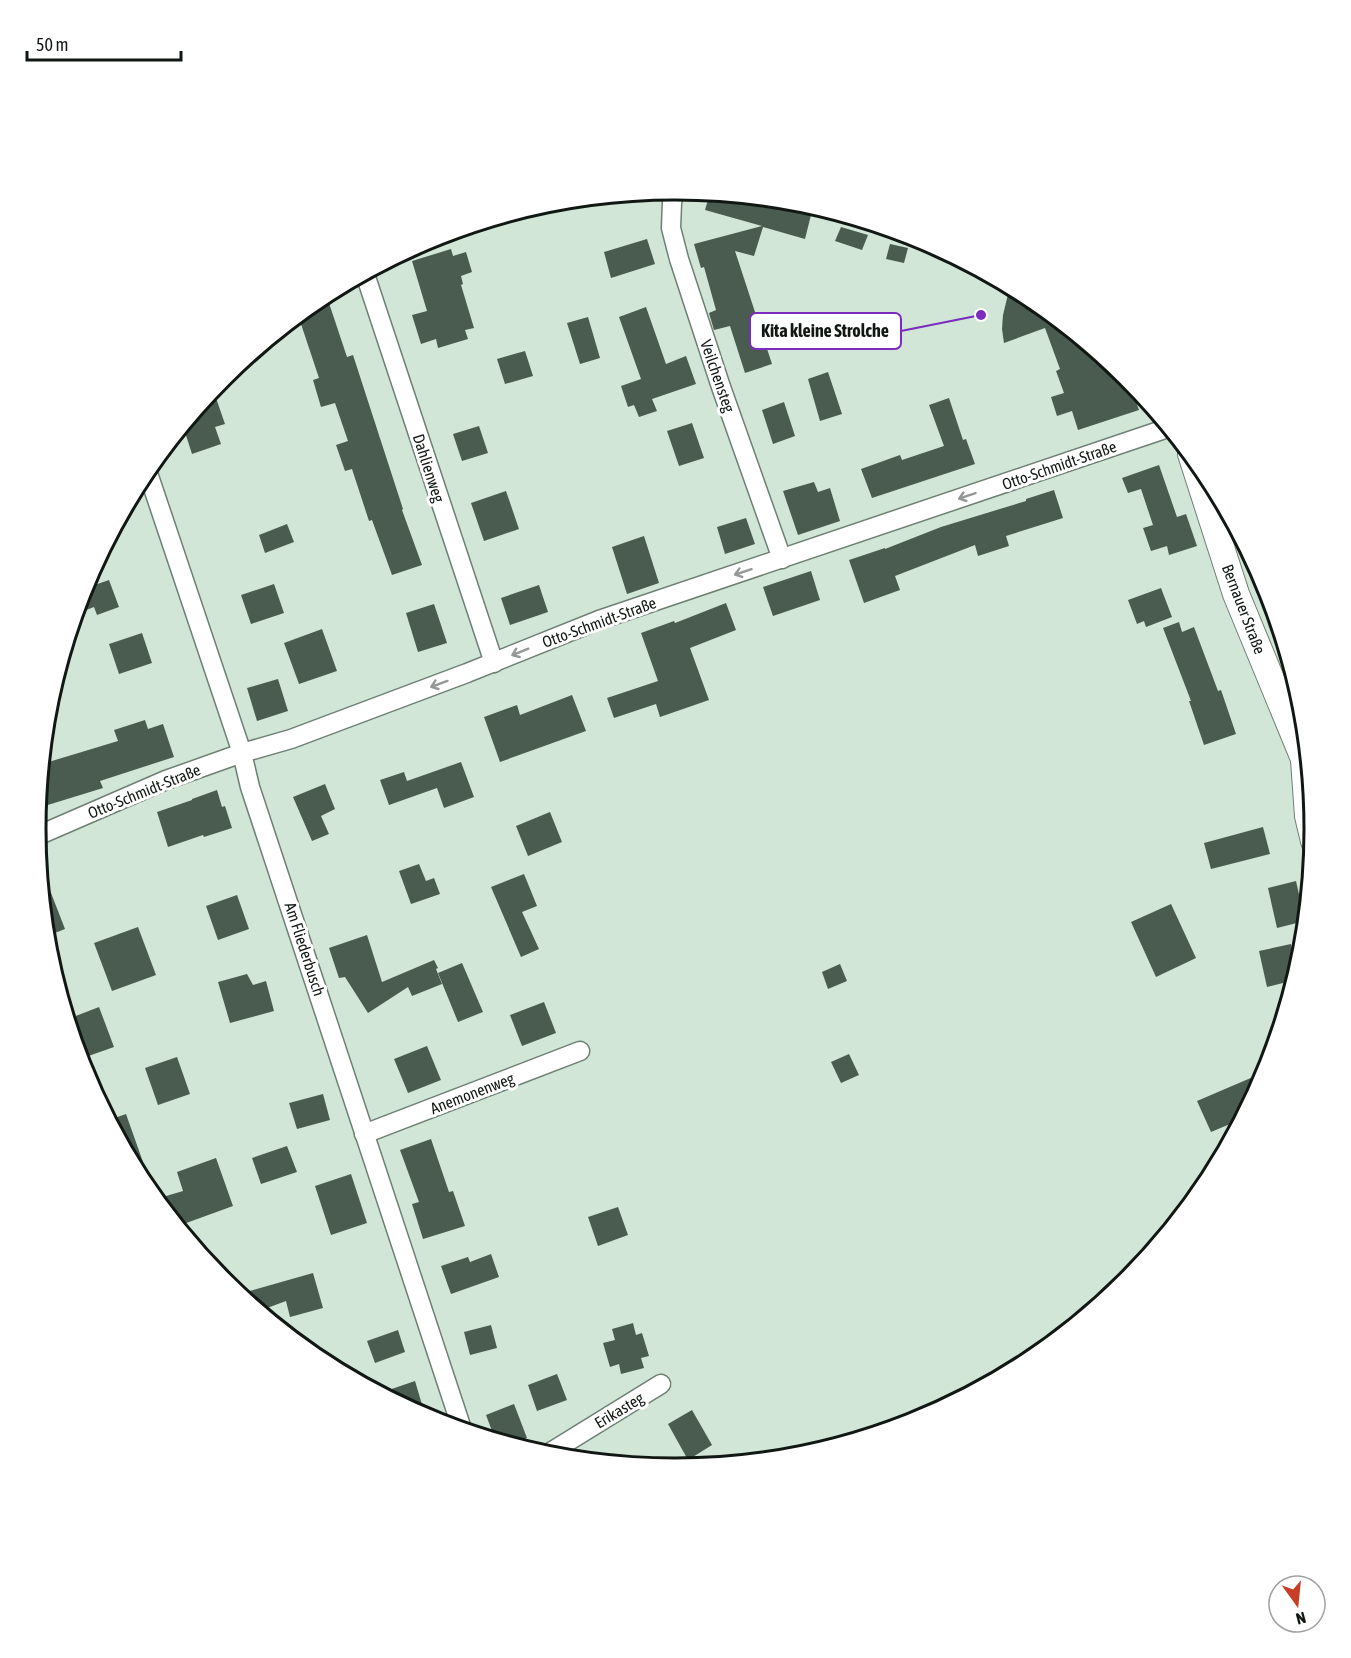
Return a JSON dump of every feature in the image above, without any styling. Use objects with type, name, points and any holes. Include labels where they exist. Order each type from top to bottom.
[{"type":"main road","name":"Bernauer Straße","points":[[1201,484],[1236,594],[1299,748]]},
{"type":"street","name":"Veilchensteg","points":[[672,200],[671,228],[679,260],[782,559]]},
{"type":"street","name":"Dahlienweg","points":[[366,281],[494,663]]},
{"type":"street","name":"Otto-Schmidt-Straße","points":[[46,832],[166,780],[242,753],[291,739],[494,663],[599,620],[1162,430]]},
{"type":"street","name":"Am Fliederbusch","points":[[151,483],[242,753],[250,788],[459,1419]]},
{"type":"street","name":"Anemonenweg","points":[[364,1134],[580,1051]]},
{"type":"street","name":"Erikasteg","points":[[559,1447],[662,1384]]},
{"type":"building","points":[[708,201],[717,201],[758,205],[811,215],[805,239],[763,227],[754,256],[735,251],[772,364],[745,373],[730,326],[714,330],[709,313],[716,310],[704,267],[701,268],[694,244],[762,226],[705,210]]},
{"type":"building","points":[[841,227],[868,235],[862,250],[835,241]]},
{"type":"building","points":[[647,239],[655,264],[611,278],[604,252]]},
{"type":"building","points":[[890,244],[908,248],[904,263],[886,259]]},
{"type":"building","points":[[451,249],[453,256],[466,252],[472,272],[461,276],[463,284],[461,285],[474,328],[465,330],[468,339],[438,348],[436,339],[421,344],[412,315],[427,311],[412,261]]},
{"type":"building","points":[[1008,295],[1058,330],[1090,356],[1136,401],[1139,410],[1078,430],[1072,411],[1057,416],[1051,397],[1064,393],[1056,371],[1060,369],[1045,328],[1004,343],[1003,315]]},
{"type":"building","points":[[329,304],[347,357],[353,355],[402,510],[422,565],[392,575],[372,520],[369,521],[352,469],[345,471],[336,445],[348,441],[335,403],[321,407],[313,380],[319,378],[301,324]]},
{"type":"building","points":[[646,307],[666,364],[686,356],[696,384],[652,399],[657,411],[639,417],[634,405],[628,407],[621,386],[641,379],[619,317]]},
{"type":"building","points":[[588,317],[600,358],[580,364],[567,323]]},
{"type":"building","points":[[525,351],[533,376],[505,384],[497,359]]},
{"type":"building","points":[[828,372],[842,414],[820,421],[808,379]]},
{"type":"building","points":[[949,398],[963,440],[966,439],[975,464],[872,498],[861,469],[900,455],[902,460],[944,446],[929,405]]},
{"type":"building","points":[[217,400],[225,424],[215,427],[221,444],[192,454],[186,434]]},
{"type":"building","points":[[784,402],[795,436],[773,444],[762,410]]},
{"type":"building","points":[[692,423],[704,458],[679,466],[667,431]]},
{"type":"building","points":[[479,426],[488,453],[462,461],[453,434]]},
{"type":"building","points":[[1159,465],[1177,517],[1186,514],[1197,546],[1169,555],[1167,546],[1151,551],[1143,528],[1153,525],[1141,489],[1128,493],[1122,478]]},
{"type":"building","points":[[814,482],[818,492],[830,488],[840,521],[798,535],[783,491]]},
{"type":"building","points":[[1054,490],[1063,518],[1006,536],[1009,546],[978,556],[975,545],[895,576],[900,590],[864,603],[849,560]]},
{"type":"building","points":[[506,491],[519,529],[484,541],[471,503]]},
{"type":"building","points":[[746,518],[755,544],[725,554],[717,527]]},
{"type":"building","points":[[287,524],[294,542],[265,553],[259,535]]},
{"type":"building","points":[[644,536],[659,583],[627,594],[612,547]]},
{"type":"building","points":[[811,571],[820,600],[773,616],[763,587]]},
{"type":"building","points":[[109,580],[119,607],[97,615],[94,607],[86,610],[96,585]]},
{"type":"building","points":[[274,584],[284,613],[251,624],[241,595]]},
{"type":"building","points":[[539,585],[548,612],[510,625],[501,598]]},
{"type":"building","points":[[1161,588],[1172,617],[1146,627],[1144,621],[1137,624],[1128,600]]},
{"type":"building","points":[[726,603],[736,630],[690,648],[709,700],[660,717],[656,704],[614,718],[607,698],[658,681],[641,633],[674,621],[675,623]]},
{"type":"building","points":[[434,604],[447,643],[418,652],[406,613]]},
{"type":"building","points":[[1179,622],[1182,632],[1194,627],[1218,691],[1221,690],[1236,734],[1204,745],[1189,701],[1191,701],[1163,628]]},
{"type":"building","points":[[322,629],[337,671],[299,684],[284,643]]},
{"type":"building","points":[[142,633],[152,663],[119,674],[109,644]]},
{"type":"building","points":[[278,679],[288,711],[257,721],[247,688]]},
{"type":"building","points":[[572,695],[586,731],[500,762],[484,717],[517,705],[520,715]]},
{"type":"building","points":[[145,720],[148,729],[163,724],[174,757],[100,781],[103,788],[47,805],[51,761],[118,741],[114,730]]},
{"type":"building","points":[[461,762],[474,797],[444,808],[437,788],[389,805],[380,780],[404,772],[407,781]]},
{"type":"building","points":[[325,784],[335,809],[321,816],[329,834],[312,841],[293,797]]},
{"type":"building","points":[[217,790],[232,828],[168,847],[157,812]]},
{"type":"building","points":[[550,812],[562,842],[528,856],[516,826]]},
{"type":"building","points":[[1263,827],[1270,854],[1211,869],[1204,843]]},
{"type":"building","points":[[419,864],[426,881],[434,878],[440,894],[411,904],[399,871]]},
{"type":"building","points":[[524,874],[537,906],[522,912],[539,949],[521,957],[491,887]]},
{"type":"building","points":[[1296,881],[1300,899],[1297,923],[1277,928],[1268,888]]},
{"type":"building","points":[[50,890],[65,929],[56,933]]},
{"type":"building","points":[[237,895],[249,929],[218,940],[206,906]]},
{"type":"building","points":[[1171,904],[1196,958],[1156,977],[1131,922]]},
{"type":"building","points":[[138,927],[156,975],[112,991],[94,943]]},
{"type":"building","points":[[367,935],[382,982],[434,960],[442,984],[412,996],[408,987],[368,1013],[345,977],[339,978],[329,948]]},
{"type":"building","points":[[1291,944],[1292,950],[1285,982],[1267,987],[1259,951]]},
{"type":"building","points":[[462,963],[483,1012],[458,1022],[438,973]]},
{"type":"building","points":[[840,964],[847,981],[828,989],[822,972]]},
{"type":"building","points":[[247,974],[253,985],[266,981],[274,1011],[230,1023],[218,982]]},
{"type":"building","points":[[544,1002],[556,1033],[522,1046],[510,1015]]},
{"type":"building","points":[[99,1007],[114,1047],[89,1056],[75,1016]]},
{"type":"building","points":[[427,1046],[441,1080],[408,1093],[394,1059]]},
{"type":"building","points":[[849,1054],[859,1075],[841,1083],[831,1062]]},
{"type":"building","points":[[177,1057],[190,1094],[158,1105],[145,1068]]},
{"type":"building","points":[[1254,1077],[1231,1124],[1211,1132],[1197,1101]]},
{"type":"building","points":[[323,1094],[330,1120],[297,1129],[289,1103]]},
{"type":"building","points":[[126,1114],[143,1162],[131,1144],[117,1117]]},
{"type":"building","points":[[431,1139],[449,1192],[453,1191],[465,1226],[423,1239],[412,1204],[419,1202],[400,1150]]},
{"type":"building","points":[[287,1146],[297,1172],[261,1184],[252,1158]]},
{"type":"building","points":[[216,1158],[233,1206],[186,1223],[165,1196],[183,1191],[177,1172]]},
{"type":"building","points":[[351,1174],[367,1223],[331,1235],[315,1186]]},
{"type":"building","points":[[618,1207],[628,1235],[598,1246],[588,1217]]},
{"type":"building","points":[[491,1254],[499,1277],[451,1294],[441,1266],[468,1257],[470,1262]]},
{"type":"building","points":[[313,1273],[323,1308],[290,1317],[286,1301],[268,1308],[249,1291]]},
{"type":"building","points":[[633,1323],[636,1335],[642,1333],[649,1356],[641,1358],[644,1368],[621,1374],[619,1364],[610,1367],[603,1343],[615,1340],[612,1329]]},
{"type":"building","points":[[491,1325],[497,1348],[470,1355],[464,1332]]},
{"type":"building","points":[[398,1330],[405,1352],[375,1363],[367,1341]]},
{"type":"building","points":[[557,1374],[567,1400],[537,1411],[528,1385]]},
{"type":"building","points":[[415,1381],[422,1404],[397,1393],[390,1389]]},
{"type":"building","points":[[514,1404],[527,1438],[523,1439],[492,1431],[486,1415]]},
{"type":"building","points":[[692,1410],[712,1445],[692,1458],[687,1458],[668,1424]]},
{"type":"place","name":"Kita kleine Strolche","points":[[981,315]]}]
